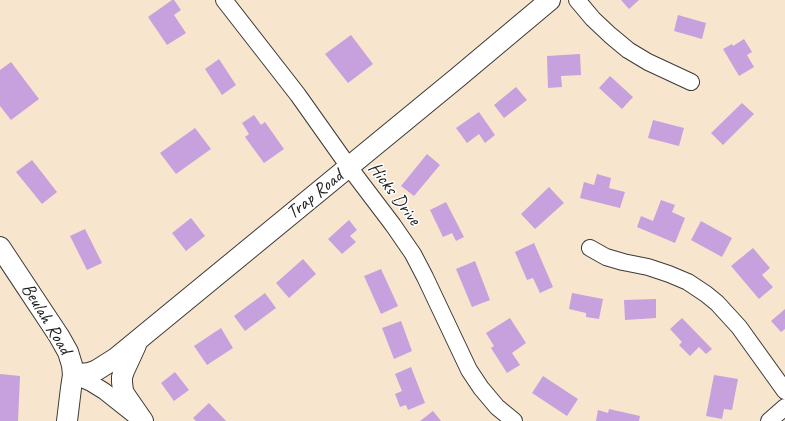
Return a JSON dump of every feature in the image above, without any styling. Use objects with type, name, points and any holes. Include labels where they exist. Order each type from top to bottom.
[{"type":"main road","name":"Trap Road","points":[[73,375],[89,373],[100,368],[138,341],[550,0]]},
{"type":"main road","name":"Beulah Road","points":[[0,247],[68,352],[73,375],[68,421]]},
{"type":"main road","points":[[138,341],[124,371],[122,382],[125,395],[142,421]]},
{"type":"street","name":"Hicks Drive","points":[[224,0],[298,95],[413,254],[425,276],[469,370],[481,388],[497,407],[514,421]]},
{"type":"street","points":[[577,0],[610,35],[628,50],[648,62],[691,82]]},
{"type":"street","points":[[590,248],[606,257],[648,267],[669,274],[688,282],[706,294],[739,326],[785,391]]},
{"type":"street","points":[[73,375],[104,391],[142,421]]},
{"type":"street","points":[[769,421],[785,407]]},
{"type":"building","points":[[174,0],[181,10],[174,15],[186,33],[167,45],[148,17]]},
{"type":"building","points":[[621,0],[639,0],[629,9]]},
{"type":"building","points":[[678,15],[706,23],[702,39],[674,31]]},
{"type":"building","points":[[351,35],[373,64],[348,83],[325,54]]},
{"type":"building","points":[[744,39],[752,52],[747,55],[754,67],[739,76],[723,49],[732,44],[733,46]]},
{"type":"building","points":[[580,54],[581,75],[561,76],[562,87],[548,88],[547,56]]},
{"type":"building","points":[[219,59],[236,85],[222,95],[205,69]]},
{"type":"building","points":[[11,62],[39,99],[11,120],[0,106],[0,70]]},
{"type":"building","points":[[610,76],[633,97],[622,109],[599,88]]},
{"type":"building","points":[[516,87],[527,100],[504,118],[494,105]]},
{"type":"building","points":[[742,103],[754,114],[723,145],[711,133]]},
{"type":"building","points":[[479,112],[495,135],[485,143],[479,134],[467,143],[456,128]]},
{"type":"building","points":[[254,115],[261,125],[265,122],[284,149],[264,163],[245,137],[249,134],[242,123]]},
{"type":"building","points":[[653,120],[684,128],[679,146],[648,138]]},
{"type":"building","points":[[195,128],[211,149],[176,174],[160,153]]},
{"type":"building","points":[[427,154],[440,165],[414,196],[401,186]]},
{"type":"building","points":[[32,160],[57,192],[42,204],[16,172]]},
{"type":"building","points":[[597,174],[611,178],[609,188],[625,192],[620,208],[580,198],[584,182],[594,185]]},
{"type":"building","points":[[549,187],[564,203],[535,229],[521,214]]},
{"type":"building","points":[[661,200],[675,205],[672,212],[685,218],[675,243],[637,227],[641,216],[653,221]]},
{"type":"building","points":[[446,202],[464,237],[456,241],[452,233],[443,237],[430,210]]},
{"type":"building","points":[[191,218],[205,236],[186,251],[172,233]]},
{"type":"building","points":[[349,220],[357,230],[350,236],[356,242],[342,254],[328,239]]},
{"type":"building","points":[[701,221],[732,238],[722,257],[691,240]]},
{"type":"building","points":[[85,229],[102,263],[87,270],[70,236]]},
{"type":"building","points":[[534,243],[553,287],[540,293],[533,278],[527,280],[515,252]]},
{"type":"building","points":[[753,248],[770,268],[762,275],[773,287],[759,299],[731,266]]},
{"type":"building","points":[[303,259],[316,274],[289,298],[276,283]]},
{"type":"building","points":[[475,261],[490,300],[472,307],[456,269]]},
{"type":"building","points":[[381,269],[398,306],[381,314],[364,276]]},
{"type":"building","points":[[265,293],[276,308],[245,331],[234,316]]},
{"type":"building","points":[[572,293],[603,299],[599,319],[586,317],[586,313],[569,309]]},
{"type":"building","points":[[656,299],[656,318],[625,320],[624,300]]},
{"type":"building","points":[[785,309],[785,329],[781,332],[771,321]]},
{"type":"building","points":[[510,318],[526,343],[512,353],[520,365],[507,373],[491,348],[494,346],[486,333]]},
{"type":"building","points":[[682,318],[712,349],[706,354],[699,347],[690,356],[679,345],[682,342],[670,329]]},
{"type":"building","points":[[401,321],[412,351],[394,359],[382,328]]},
{"type":"building","points":[[221,328],[233,348],[207,365],[194,346]]},
{"type":"building","points":[[411,367],[425,403],[408,410],[406,405],[400,407],[395,394],[402,391],[395,374]]},
{"type":"building","points":[[175,372],[189,390],[174,401],[161,383]]},
{"type":"building","points":[[0,374],[20,376],[18,421],[0,421]]},
{"type":"building","points":[[714,375],[738,379],[732,410],[724,409],[722,419],[706,416]]},
{"type":"building","points":[[543,376],[578,399],[567,416],[532,393]]},
{"type":"building","points":[[209,403],[226,421],[196,421],[193,418]]},
{"type":"building","points":[[609,409],[640,416],[639,421],[596,421],[598,410],[608,413]]},
{"type":"building","points":[[433,411],[441,421],[420,421]]}]
